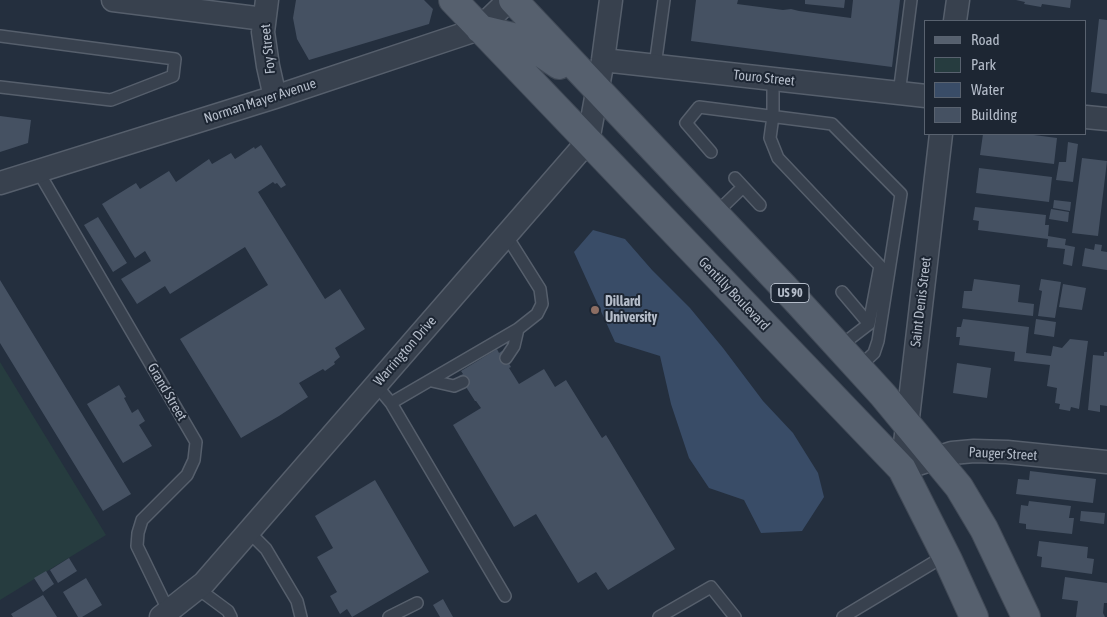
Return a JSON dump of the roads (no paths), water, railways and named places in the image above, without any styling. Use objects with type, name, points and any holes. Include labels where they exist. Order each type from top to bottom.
[{"type":"main road","name":"Gentilly Boulevard","points":[[454,0],[479,29],[902,470],[946,555],[974,617]]},
{"type":"main road","name":"US 90","points":[[513,0],[839,347],[907,424],[959,487],[984,529],[1026,617]]},
{"type":"main road","points":[[479,29],[513,37],[531,46],[597,90]]},
{"type":"street","points":[[114,0],[265,10]]},
{"type":"street","name":"Norman Mayer Avenue","points":[[0,183],[275,97],[479,29],[509,0]]},
{"type":"street","points":[[588,141],[603,60],[611,0]]},
{"type":"street","points":[[955,20],[958,0]]},
{"type":"street","name":"Foy Street","points":[[265,10],[265,48],[275,97]]},
{"type":"street","name":"Touro Street","points":[[603,60],[924,96]]},
{"type":"street","points":[[1087,116],[1107,119]]},
{"type":"street","name":"Saint Denis Street","points":[[902,470],[941,135]]},
{"type":"street","name":"Warrington Drive","points":[[165,614],[198,588],[588,141]]},
{"type":"street","name":"Pauger Street","points":[[902,470],[952,452],[974,451],[1006,452],[1107,462]]},
{"type":"lane","points":[[655,66],[664,0]]},
{"type":"lane","points":[[899,94],[911,0]]},
{"type":"lane","points":[[0,36],[175,59],[172,76],[111,100],[0,87]]},
{"type":"lane","points":[[773,79],[770,138],[778,158],[880,266],[869,324],[839,347]]},
{"type":"lane","points":[[712,152],[686,123],[699,107],[832,124],[901,194],[878,341],[874,353],[858,368]]},
{"type":"lane","name":"Grand Street","points":[[38,171],[196,442],[194,460],[187,475],[142,520],[138,533],[137,546],[165,614]]},
{"type":"lane","points":[[735,178],[760,205]]},
{"type":"lane","points":[[715,214],[743,187]]},
{"type":"lane","points":[[391,403],[518,330],[538,314],[542,304],[540,289],[506,235]]},
{"type":"lane","points":[[842,292],[869,324]]},
{"type":"lane","points":[[506,358],[514,346],[518,330]]},
{"type":"lane","points":[[432,380],[454,386],[463,382]]},
{"type":"lane","points":[[376,384],[391,403],[505,596]]},
{"type":"lane","points":[[248,531],[266,549],[297,601],[301,617]]},
{"type":"lane","points":[[843,617],[946,555]]},
{"type":"lane","points":[[659,617],[711,587],[735,617]]},
{"type":"lane","points":[[198,588],[228,611],[231,617]]},
{"type":"lane","points":[[389,617],[417,603]]},
{"type":"water","points":[[593,230],[625,239],[652,270],[690,308],[763,401],[793,433],[818,473],[824,497],[802,531],[761,533],[744,500],[709,488],[689,458],[671,404],[660,356],[615,342],[574,252]]},
{"type":"place","name":"Dillard University","points":[[595,310]]}]
